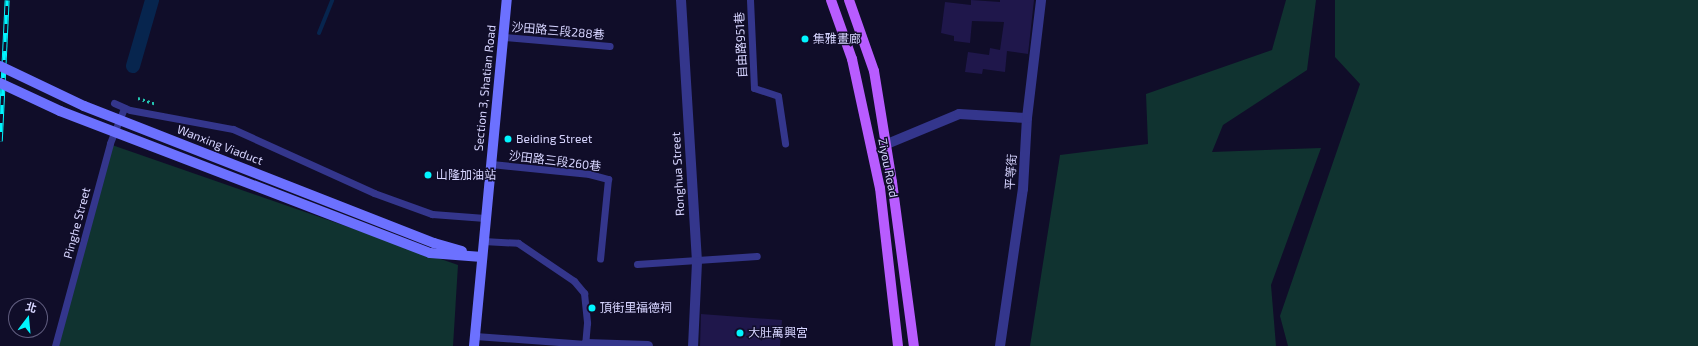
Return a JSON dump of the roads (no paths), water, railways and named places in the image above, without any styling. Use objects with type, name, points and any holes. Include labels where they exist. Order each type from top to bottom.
[{"type":"main road","name":"Ziyou Road","points":[[830,0],[852,59],[880,188],[898,346]]},
{"type":"main road","name":"Ziyou Road","points":[[849,0],[874,70],[887,144],[914,346]]},
{"type":"street","name":"Section 3, Shatian Road","points":[[474,341],[507,0]]},
{"type":"street","name":"Ronghua Street","points":[[681,0],[697,262],[693,346]]},
{"type":"street","name":"平等街","points":[[1000,346],[1023,189],[1027,118],[1041,0]]},
{"type":"street","name":"Wanxing Viaduct","points":[[0,66],[84,106],[434,243],[482,257]]},
{"type":"street","points":[[0,83],[60,111],[430,253],[482,257]]},
{"type":"street","points":[[887,144],[959,114],[1027,118]]},
{"type":"street","points":[[586,345],[648,346]]},
{"type":"lane","name":"自由路951巷","points":[[750,0],[754,88],[778,96],[785,143]]},
{"type":"lane","name":"沙田路三段288巷","points":[[504,37],[610,46]]},
{"type":"lane","points":[[114,103],[124,108],[233,129],[374,193],[432,214],[485,218]]},
{"type":"lane","name":"Pinghe Street","points":[[55,346],[110,143],[124,108]]},
{"type":"lane","name":"沙田路三段260巷","points":[[490,164],[589,174],[608,179],[600,259]]},
{"type":"lane","points":[[474,341],[586,345],[584,293],[574,281],[518,243],[483,241]]},
{"type":"lane","points":[[637,264],[697,262],[758,256]]},
{"type":"waterway","points":[[133,66],[152,0]]},
{"type":"waterway","points":[[319,33],[332,0]]},
{"type":"railway","points":[[0,141],[7,0]]},
{"type":"place","name":"集雅畫廊","points":[[805,39]]},
{"type":"place","name":"Beiding Street","points":[[508,139]]},
{"type":"place","name":"山隆加油站","points":[[428,175]]},
{"type":"place","name":"頂街里福德祠","points":[[592,308]]},
{"type":"place","name":"大肚萬興宮","points":[[740,333]]}]
